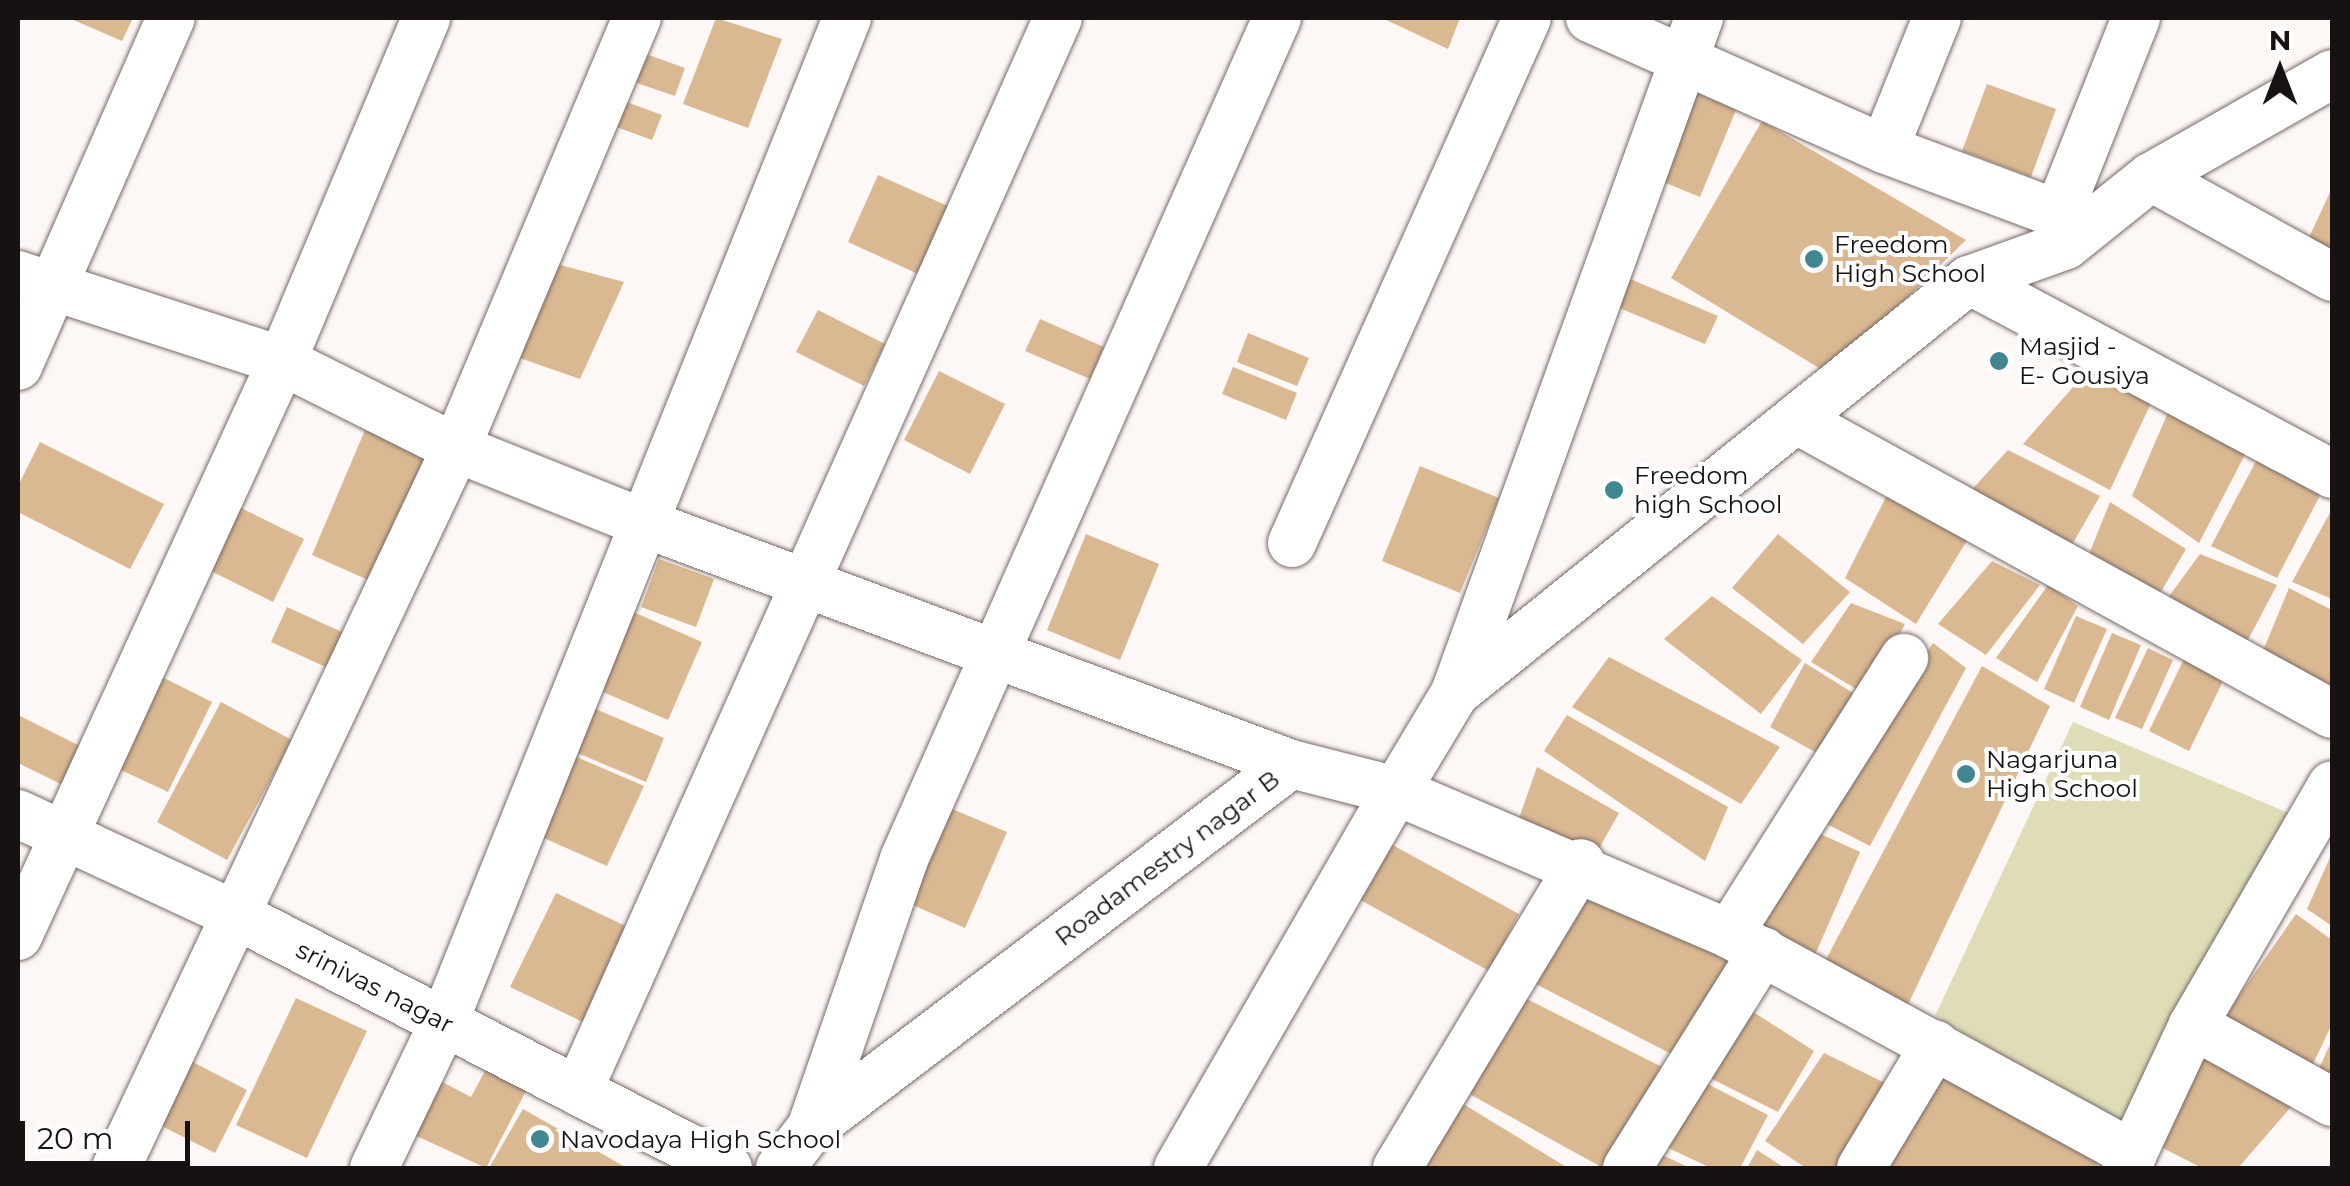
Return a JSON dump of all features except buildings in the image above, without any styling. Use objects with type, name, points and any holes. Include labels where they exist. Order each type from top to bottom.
[{"type":"street","points":[[18,366],[35,281],[172,18]]},
{"type":"street","points":[[18,936],[59,837],[282,360],[426,18]]},
{"type":"street","points":[[116,1168],[456,448],[638,18]]},
{"type":"street","points":[[374,1168],[444,1022],[641,522],[847,18]]},
{"type":"street","points":[[578,1091],[801,577],[1058,18]]},
{"type":"street","points":[[811,1128],[904,858],[1277,18]]},
{"type":"street","points":[[1292,543],[1527,18]]},
{"type":"street","points":[[1590,18],[1691,38],[1884,149],[2062,230]]},
{"type":"street","points":[[1884,149],[1937,18]]},
{"type":"street","points":[[2062,230],[2136,18]]},
{"type":"street","points":[[1178,1168],[1455,693],[1691,38]]},
{"type":"street","points":[[1455,693],[1799,421],[1969,280],[2332,74]]},
{"type":"street","points":[[2150,177],[2332,278]]},
{"type":"street","points":[[1969,280],[2332,474]]},
{"type":"street","points":[[35,281],[282,360],[456,448],[641,522],[801,577],[994,656],[1291,764]]},
{"type":"street","points":[[1799,421],[2332,714]]},
{"type":"street","points":[[1627,1168],[1904,658]]},
{"type":"street","name":"Roadamestry nagar B","points":[[780,1168],[811,1128],[1291,764],[1396,790],[1581,863],[1746,943],[1935,1045],[2130,1162]]},
{"type":"street","points":[[2130,1162],[2193,1025],[2332,785]]},
{"type":"street","name":"srinivas nagar","points":[[18,814],[59,837],[238,916],[728,1168]]},
{"type":"street","points":[[1396,1168],[1581,863]]},
{"type":"street","points":[[2193,1025],[2332,1102]]},
{"type":"street","points":[[1861,1168],[1935,1045]]},
{"type":"shaded area","points":[[2073,722],[2291,814],[2123,1131],[1935,1016]]},
{"type":"place","name":"Freedom High School","points":[[1814,259]]},
{"type":"place","name":"Masjid - E- Gousiya","points":[[1999,361]]},
{"type":"place","name":"Freedom high School","points":[[1614,490]]},
{"type":"place","name":"Nagarjuna High School","points":[[1966,774]]},
{"type":"place","name":"Navodaya High School","points":[[540,1139]]}]
